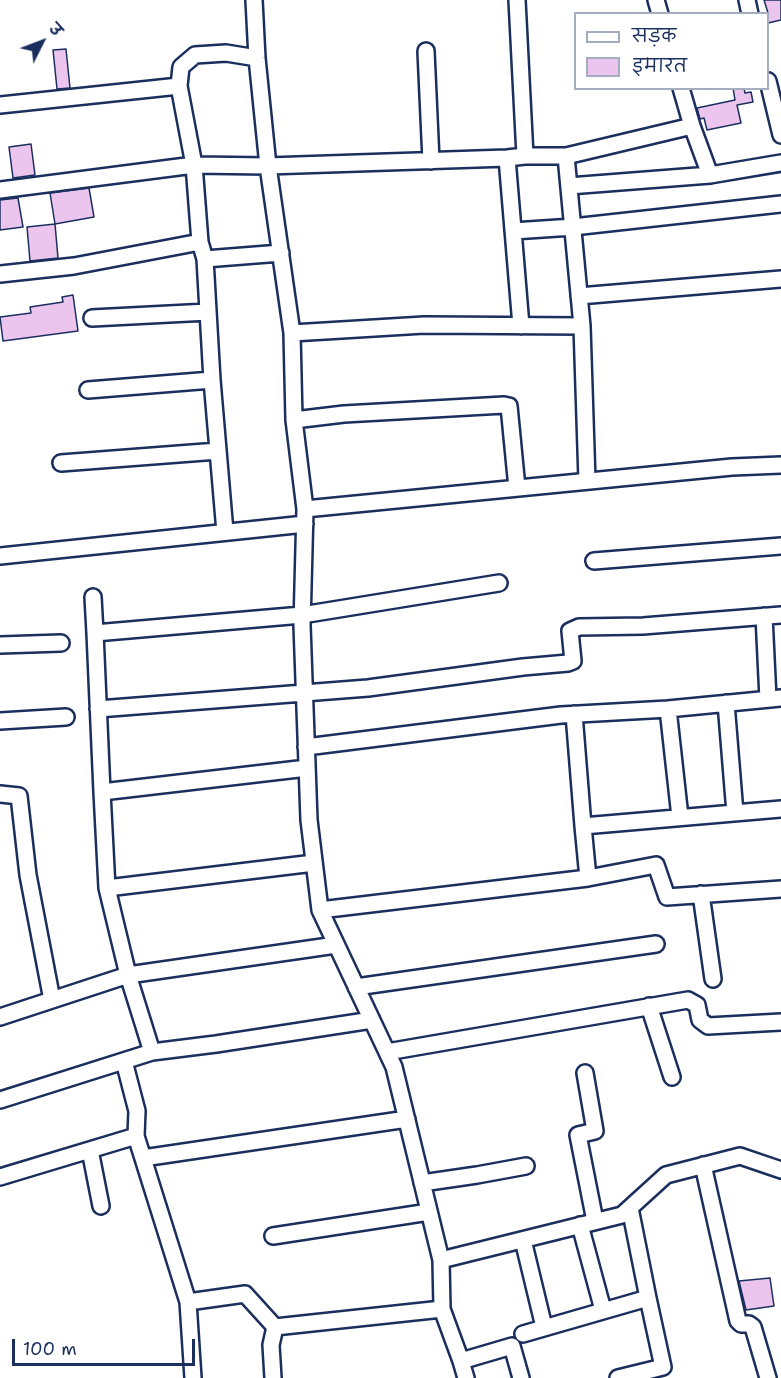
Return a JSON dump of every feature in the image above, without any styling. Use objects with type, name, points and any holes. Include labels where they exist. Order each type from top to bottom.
[{"type":"street","points":[[254,0],[257,57],[268,166],[292,333],[294,420],[305,517],[302,615],[309,820],[320,910],[394,1067],[441,1260],[442,1309],[466,1378]]},
{"type":"street","points":[[517,0],[525,156]]},
{"type":"street","points":[[426,51],[431,161]]},
{"type":"street","points":[[225,532],[212,380],[205,259],[200,242],[194,165],[179,86],[181,67],[195,55],[226,53],[257,57]]},
{"type":"street","points":[[769,85],[781,135]]},
{"type":"street","points":[[0,105],[179,86]]},
{"type":"street","points":[[682,90],[710,175]]},
{"type":"street","points":[[0,189],[194,165],[268,166],[566,156],[692,126]]},
{"type":"street","points":[[566,156],[582,326],[587,481]]},
{"type":"street","points":[[507,158],[521,326]]},
{"type":"street","points":[[569,186],[710,175],[781,163]]},
{"type":"street","points":[[513,231],[573,227],[781,204]]},
{"type":"street","points":[[0,274],[74,266],[200,242]]},
{"type":"street","points":[[205,259],[281,253]]},
{"type":"street","points":[[579,296],[781,279]]},
{"type":"street","points":[[92,318],[208,312]]},
{"type":"street","points":[[292,333],[424,325],[582,326]]},
{"type":"street","points":[[88,390],[212,380]]},
{"type":"street","points":[[294,420],[344,414],[509,406],[517,488]]},
{"type":"street","points":[[61,463],[218,452]]},
{"type":"street","points":[[0,556],[225,532],[305,517],[517,488],[732,467],[781,465]]},
{"type":"street","points":[[594,561],[781,546]]},
{"type":"street","points":[[95,633],[302,615],[499,583]]},
{"type":"street","points":[[93,597],[107,888],[128,975],[152,1052]]},
{"type":"street","points":[[98,709],[368,688],[568,663],[573,661],[570,631],[579,627],[643,626],[781,615]]},
{"type":"street","points":[[306,747],[574,714],[668,709],[774,699],[764,616]]},
{"type":"street","points":[[0,645],[61,643]]},
{"type":"street","points":[[726,703],[735,813]]},
{"type":"street","points":[[668,709],[680,817]]},
{"type":"street","points":[[574,714],[588,878]]},
{"type":"street","points":[[0,721],[66,717]]},
{"type":"street","points":[[102,792],[307,768]]},
{"type":"street","points":[[0,794],[19,796],[28,875],[52,1000]]},
{"type":"street","points":[[584,826],[781,809]]},
{"type":"street","points":[[107,888],[315,863]]},
{"type":"street","points":[[320,910],[588,878],[656,865],[667,897],[781,889]]},
{"type":"street","points":[[700,894],[713,979]]},
{"type":"street","points":[[356,987],[656,944]]},
{"type":"street","points":[[0,1017],[128,975],[336,945]]},
{"type":"street","points":[[387,1053],[688,1000],[696,1005],[700,1020],[708,1026],[781,1022]]},
{"type":"street","points":[[649,1006],[672,1077]]},
{"type":"street","points":[[0,1100],[152,1052],[372,1020]]},
{"type":"street","points":[[124,1061],[137,1112],[136,1136],[188,1302],[193,1378]]},
{"type":"street","points":[[585,1073],[595,1131],[578,1135],[588,1223],[603,1310]]},
{"type":"street","points":[[143,1158],[406,1119]]},
{"type":"street","points":[[0,1177],[136,1136]]},
{"type":"street","points":[[90,1150],[101,1206]]},
{"type":"street","points":[[441,1260],[622,1215],[666,1175],[703,1165],[740,1156],[781,1170]]},
{"type":"street","points":[[703,1165],[738,1321],[753,1327],[768,1378]]},
{"type":"street","points":[[422,1183],[526,1166]]},
{"type":"street","points":[[618,1378],[663,1367],[630,1208]]},
{"type":"street","points":[[273,1236],[429,1212]]},
{"type":"street","points":[[523,1240],[544,1327]]},
{"type":"street","points":[[188,1302],[245,1294],[275,1327]]},
{"type":"street","points":[[523,1334],[648,1298]]},
{"type":"street","points":[[275,1327],[442,1309]]},
{"type":"street","points":[[273,1378],[271,1345],[275,1327]]},
{"type":"street","points":[[461,1361],[512,1346],[521,1378]]},
{"type":"building","points":[[764,0],[781,0],[781,20],[769,23]]},
{"type":"building","points":[[66,49],[70,88],[57,89],[53,50]]},
{"type":"building","points":[[733,90],[751,92],[753,102],[737,105],[741,123],[707,130],[704,118],[700,119],[697,108],[735,100]]},
{"type":"building","points":[[31,144],[35,175],[13,178],[9,147]]},
{"type":"building","points":[[89,188],[94,217],[55,224],[50,193]]},
{"type":"building","points":[[18,198],[23,227],[0,230],[0,200]]},
{"type":"building","points":[[55,224],[58,258],[30,261],[27,227]]},
{"type":"building","points":[[73,295],[78,331],[3,341],[0,317],[31,313],[30,307],[63,302],[62,297]]},
{"type":"building","points":[[770,1278],[774,1306],[746,1310],[739,1281]]}]
